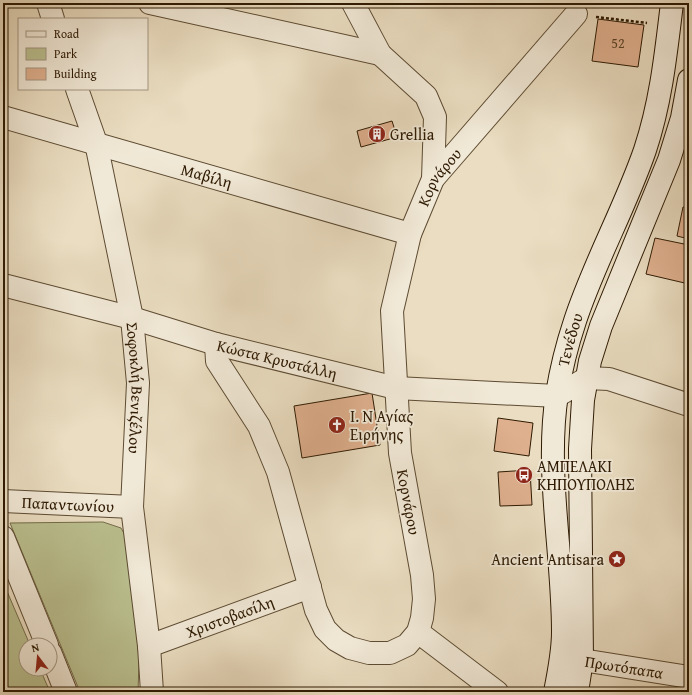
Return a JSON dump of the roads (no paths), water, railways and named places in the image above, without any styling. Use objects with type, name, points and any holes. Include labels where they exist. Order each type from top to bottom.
[{"type":"street","points":[[48,3],[53,18]]},
{"type":"street","points":[[150,3],[380,54]]},
{"type":"street","points":[[353,3],[380,54],[426,96],[435,117],[433,179]]},
{"type":"street","name":"Τενέδου","points":[[555,692],[563,633],[554,479],[557,396],[564,354],[575,320],[645,150],[663,75],[672,3]]},
{"type":"street","name":"Κορνάρου","points":[[418,632],[422,618],[424,599],[422,575],[400,453],[392,311],[410,234],[433,179],[576,14]]},
{"type":"street","name":"Τενέδου","points":[[577,692],[582,660],[580,441],[583,400],[587,378],[601,326],[669,160],[682,118],[689,80]]},
{"type":"street","name":"Σοφοκλή Βενιζέλου","points":[[77,90],[96,143],[132,318],[138,383],[132,507],[149,646],[152,692]]},
{"type":"street","name":"Μαβίλη","points":[[3,117],[410,234]]},
{"type":"street","name":"Κώστα Κρυστάλλη","points":[[3,285],[132,318],[216,344],[396,388],[557,396]]},
{"type":"street","points":[[216,344],[217,361],[259,426],[278,472],[316,610],[325,629],[336,640],[350,648],[370,653],[390,653],[407,645],[418,632],[497,692]]},
{"type":"street","points":[[557,396],[587,378],[609,379],[689,406]]},
{"type":"street","name":"Παπαντωνίου","points":[[3,501],[132,507]]},
{"type":"street","points":[[3,537],[44,637]]},
{"type":"street","name":"Χριστοβασίλη","points":[[149,646],[310,587]]},
{"type":"street","name":"Πρωτόπαπα","points":[[560,664],[582,660],[689,677]]},
{"type":"street","points":[[58,672],[66,692]]},
{"type":"place","name":"Grellia","points":[[377,134]]},
{"type":"place","name":"Ι. Ν Αγίας Ειρήνης","points":[[337,425]]},
{"type":"place","name":"ΑΜΠΕΛΑΚΙ ΚΗΠΟΥΠΟΛΗΣ","points":[[524,475]]},
{"type":"place","name":"Ancient Antisara","points":[[617,559]]}]
